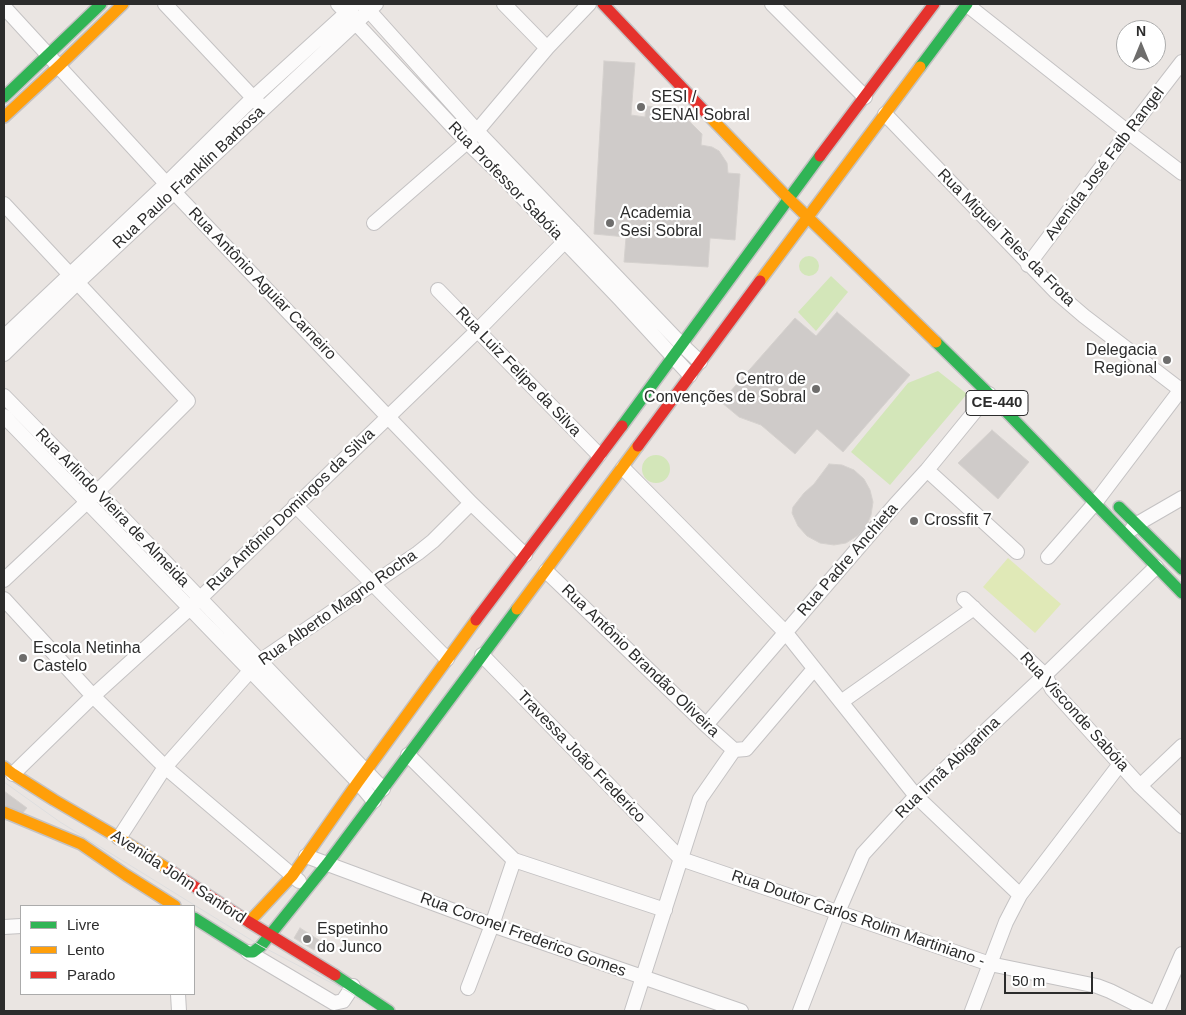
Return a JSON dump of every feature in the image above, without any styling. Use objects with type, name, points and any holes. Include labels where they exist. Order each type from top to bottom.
[{"type":"main road","points":[[4,97],[101,4]]},
{"type":"main road","points":[[4,117],[123,4]]},
{"type":"main road","name":"CE-440","points":[[603,4],[788,198],[989,394],[1098,493],[1137,524],[1182,569]]},
{"type":"main road","points":[[249,922],[292,876],[447,659],[525,555],[560,529],[623,468],[808,217],[811,198],[865,97],[934,4]]},
{"type":"main road","points":[[248,952],[258,950],[308,888],[546,571],[560,529],[598,456],[682,345],[788,198],[811,198],[885,114],[966,4]]},
{"type":"main road","points":[[788,176],[811,198]]},
{"type":"main road","name":"CE-440","points":[[1098,493],[1126,535],[1182,593]]},
{"type":"main road","name":"Avenida John Sanford","points":[[8,770],[353,986],[389,1011]]},
{"type":"main road","name":"Avenida John Sanford","points":[[4,812],[81,844],[173,905]]},
{"type":"main road","name":"Avenida John Sanford","points":[[195,920],[248,952]]},
{"type":"street","points":[[166,4],[264,110]]},
{"type":"street","points":[[504,4],[547,48]]},
{"type":"street","points":[[374,223],[467,142],[547,48],[589,4]]},
{"type":"street","points":[[772,4],[865,97]]},
{"type":"street","points":[[966,4],[1182,173]]},
{"type":"street","name":"Rua Antônio Aguiar Carneiro","points":[[4,7],[171,188],[388,417],[525,555]]},
{"type":"street","name":"Rua Paulo Franklin Barbosa","points":[[4,338],[74,279],[171,188],[228,132],[253,98],[358,9]]},
{"type":"street","name":"Rua Paulo Franklin Barbosa","points":[[228,132],[264,110],[358,9]]},
{"type":"street","name":"Rua Professor Sabóia","points":[[358,9],[477,131],[564,242],[690,375]]},
{"type":"street","name":"Rua Professor Sabóia","points":[[358,9],[467,142],[505,169],[574,232],[700,362]]},
{"type":"street","name":"Avenida José Falb Rangel","points":[[1028,265],[1182,62]]},
{"type":"street","name":"Rua Miguel Teles da Frota","points":[[885,114],[1056,292],[1084,316],[1182,390]]},
{"type":"street","points":[[4,204],[188,401],[87,502],[4,580]]},
{"type":"street","name":"Rua Antônio Domingos da Silva","points":[[8,770],[93,696],[194,603],[478,330],[574,232]]},
{"type":"street","name":"Rua Paulo Franklin Barbosa","points":[[4,354],[74,279]]},
{"type":"street","name":"Rua Luiz Felipe da Silva","points":[[438,290],[598,456]]},
{"type":"street","points":[[1048,557],[1182,390]]},
{"type":"street","name":"Rua Padre Anchieta","points":[[706,725],[927,470],[989,394]]},
{"type":"street","name":"Rua Arlindo Vieira de Almeida","points":[[4,396],[97,491],[194,603]]},
{"type":"street","name":"Rua Arlindo Vieira de Almeida","points":[[4,416],[87,502],[194,603],[362,777]]},
{"type":"street","points":[[32,446],[43,437]]},
{"type":"street","points":[[623,468],[786,632],[916,796],[1020,894]]},
{"type":"street","points":[[927,470],[1017,552]]},
{"type":"street","points":[[1126,535],[1137,524],[1182,498]]},
{"type":"street","name":"Rua Alberto Magno Rocha","points":[[119,838],[165,767],[255,666],[418,553],[472,503]]},
{"type":"street","points":[[295,505],[447,659]]},
{"type":"street","name":"Rua Irmã Abigarina","points":[[800,1011],[838,912],[863,854],[916,796],[1045,675],[1156,567]]},
{"type":"street","name":"Rua Antônio Brandão Oliveira","points":[[546,571],[734,750]]},
{"type":"street","points":[[4,598],[93,696],[165,767],[308,888]]},
{"type":"street","name":"Rua Visconde Sabóia","points":[[841,702],[969,604],[1045,675],[1052,689],[1120,764],[1182,826]]},
{"type":"street","name":"Travessa João Frederico","points":[[482,655],[681,859]]},
{"type":"street","points":[[632,1011],[700,800],[734,750],[746,749],[814,669]]},
{"type":"street","points":[[1140,786],[1182,746]]},
{"type":"street","points":[[408,755],[514,860],[665,910]]},
{"type":"street","points":[[972,1011],[1006,922],[1020,894],[1120,764]]},
{"type":"street","points":[[362,777],[383,789]]},
{"type":"street","points":[[362,777],[374,801]]},
{"type":"street","name":"Rua Coronel Frederico Gomes","points":[[306,856],[492,925],[742,1011]]},
{"type":"street","name":"Rua Doutor Carlos Rolim Martiniano -","points":[[681,859],[990,964],[1097,986],[1150,1011]]},
{"type":"street","points":[[468,988],[514,860]]},
{"type":"street","points":[[4,926],[20,926]]},
{"type":"street","name":"Avenida John Sanford","points":[[248,952],[334,1003],[343,1000],[353,986]]},
{"type":"street","points":[[1157,1011],[1182,954]]},
{"type":"street","points":[[178,995],[179,1011]]},
{"type":"green space","points":[[809,256],[816,259],[819,266],[816,273],[809,276],[802,273],[799,266],[802,259]]},
{"type":"green space","points":[[831,276],[848,292],[816,331],[798,312]]},
{"type":"green space","points":[[938,371],[967,394],[890,485],[851,452],[908,383]]},
{"type":"green space","points":[[656,455],[666,459],[670,469],[666,479],[656,483],[646,479],[642,469],[646,459]]},
{"type":"green space","points":[[1008,558],[1061,604],[1035,633],[983,587]]},
{"type":"building","name":"SESI / SENAI Sobral","points":[[604,61],[635,63],[631,115],[645,117],[646,106],[667,108],[667,117],[686,118],[702,134],[701,145],[712,147],[719,151],[727,163],[728,173],[740,174],[735,240],[710,238],[708,267],[624,262],[626,237],[594,234]]},
{"type":"building","name":"Centro de Convenções de Sobral","points":[[837,312],[910,375],[843,452],[817,429],[795,454],[761,425],[739,417],[721,402],[795,318],[816,336]]},
{"type":"building","points":[[992,430],[1029,462],[998,499],[958,463]]},
{"type":"building","points":[[829,464],[842,465],[854,470],[864,479],[870,490],[873,502],[871,515],[866,527],[846,543],[834,545],[820,543],[807,536],[798,526],[792,513],[793,507]]},
{"type":"building","points":[[4,791],[27,808],[20,816],[4,804]]},
{"type":"building","name":"Espetinho do Junco","points":[[300,928],[319,940],[314,950],[294,938]]},
{"type":"tram line","points":[[4,782],[60,822],[195,905]]},
{"type":"tram line","points":[[195,905],[261,946],[349,992],[377,1011]]},
{"type":"traffic: fast","points":[[4,97],[101,4]]},
{"type":"traffic: fast","points":[[920,67],[967,4]]},
{"type":"traffic: fast","points":[[622,426],[820,156]]},
{"type":"traffic: fast","points":[[936,342],[1182,593]]},
{"type":"traffic: fast","points":[[1119,507],[1182,569]]},
{"type":"traffic: fast","points":[[195,919],[248,952],[253,952],[261,946],[327,864],[517,609]]},
{"type":"traffic: fast","points":[[335,975],[389,1011]]},
{"type":"traffic: slow","points":[[4,117],[123,4]]},
{"type":"traffic: slow","points":[[760,281],[920,67]]},
{"type":"traffic: slow","points":[[708,115],[788,198],[936,342]]},
{"type":"traffic: slow","points":[[517,609],[638,446]]},
{"type":"traffic: slow","points":[[249,922],[292,876],[476,620]]},
{"type":"traffic: slow","points":[[4,767],[54,800],[171,871]]},
{"type":"traffic: slow","points":[[4,812],[81,844],[173,905]]},
{"type":"traffic: jam","points":[[603,4],[708,115]]},
{"type":"traffic: jam","points":[[820,156],[934,4]]},
{"type":"traffic: jam","points":[[638,446],[760,281]]},
{"type":"traffic: jam","points":[[476,620],[622,426]]},
{"type":"traffic: jam","points":[[171,871],[335,975]]},
{"type":"place","name":"SESI / SENAI Sobral","points":[[641,107]]},
{"type":"place","name":"Academia Sesi Sobral","points":[[610,223]]},
{"type":"place","name":"Delegacia Regional","points":[[1167,360]]},
{"type":"place","name":"Centro de Convenções de Sobral","points":[[816,389]]},
{"type":"place","name":"Crossfit 7","points":[[914,521]]},
{"type":"place","name":"Escola Netinha Castelo","points":[[23,658]]},
{"type":"place","name":"Espetinho do Junco","points":[[307,939]]}]
